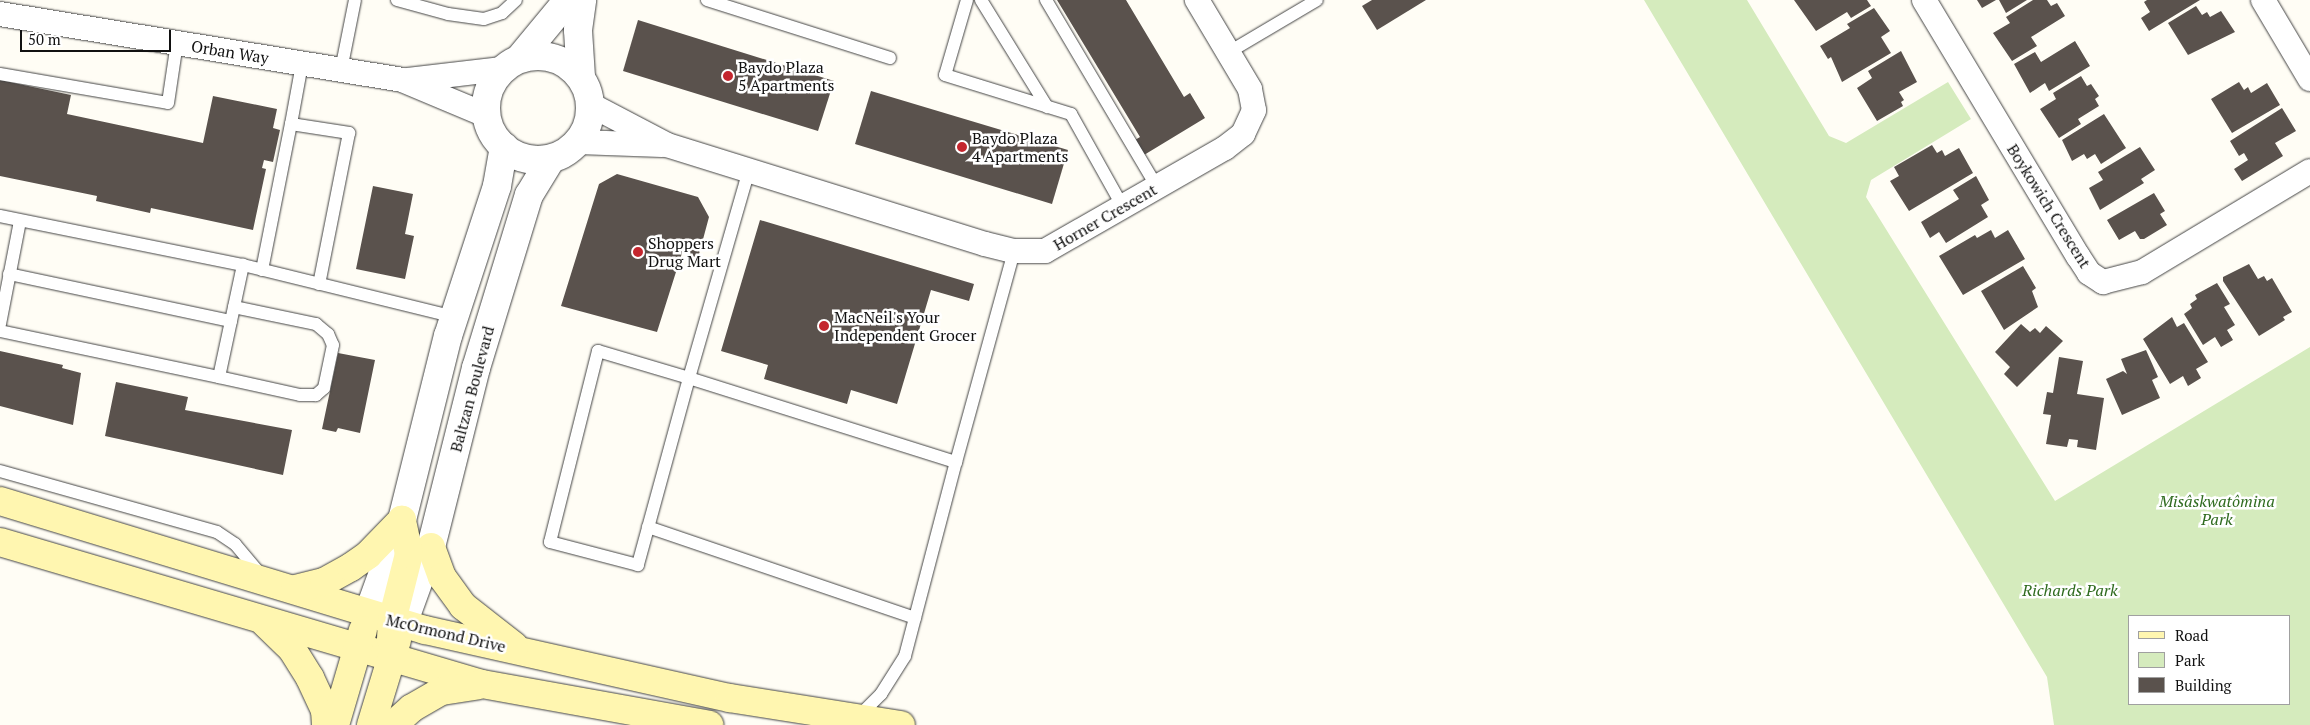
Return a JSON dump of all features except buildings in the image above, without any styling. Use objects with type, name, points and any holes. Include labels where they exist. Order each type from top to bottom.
[{"type":"main road","name":"McOrmond Drive","points":[[0,501],[266,581],[387,620],[730,698],[901,725]]},
{"type":"main road","points":[[295,590],[324,582],[351,567],[368,555],[402,520]]},
{"type":"main road","points":[[0,542],[264,622],[482,684],[709,725]]},
{"type":"main road","points":[[431,547],[442,577],[462,606],[519,650]]},
{"type":"main road","points":[[335,725],[358,648],[387,620]]},
{"type":"main road","points":[[371,725],[391,658],[387,620]]},
{"type":"main road","points":[[264,622],[292,650],[306,671],[325,710],[326,725]]},
{"type":"main road","points":[[393,725],[412,708],[442,691],[482,684]]},
{"type":"street","points":[[511,64],[537,55],[554,58],[569,65],[581,77],[589,93],[587,129],[578,142],[566,153],[551,159],[526,158],[504,148],[491,130],[488,116],[490,87],[568,0]]},
{"type":"street","points":[[581,77],[578,30],[582,0]]},
{"type":"street","name":"Horner Crescent","points":[[589,104],[667,145],[1014,251],[1045,251],[1157,188],[1243,134],[1254,110],[1250,89],[1197,0]]},
{"type":"street","name":"Boykowich Crescent","points":[[1924,0],[2078,256],[2089,273],[2103,282],[2142,272],[2310,171]]},
{"type":"street","points":[[2263,0],[2310,79]]},
{"type":"street","name":"Orban Way","points":[[0,14],[402,80],[488,116]]},
{"type":"street","name":"Orban Way","points":[[402,80],[511,64]]},
{"type":"street","name":"Horner Crescent","points":[[578,142],[667,145]]},
{"type":"street","points":[[387,620],[402,520],[454,317],[497,186],[504,148]]},
{"type":"street","name":"Baltzan Boulevard","points":[[387,620],[431,547],[476,368],[529,195],[551,159]]},
{"type":"lane","points":[[342,70],[355,0]]},
{"type":"lane","points":[[398,0],[448,14],[484,19],[502,12],[516,0]]},
{"type":"lane","points":[[707,0],[890,58]]},
{"type":"lane","points":[[967,0],[945,75],[1071,114],[1123,207]]},
{"type":"lane","points":[[981,0],[1047,107]]},
{"type":"lane","points":[[1046,0],[1157,188]]},
{"type":"lane","points":[[1229,52],[1317,0]]},
{"type":"lane","points":[[0,74],[168,103],[177,43]]},
{"type":"lane","points":[[262,270],[302,64]]},
{"type":"lane","points":[[291,124],[349,133],[319,284]]},
{"type":"lane","points":[[749,170],[689,378],[638,565],[550,542],[598,351],[689,378],[956,462]]},
{"type":"lane","points":[[0,216],[262,270],[454,317]]},
{"type":"lane","points":[[0,324],[20,221]]},
{"type":"lane","points":[[856,719],[881,694],[905,656],[1014,251]]},
{"type":"lane","points":[[219,377],[243,266]]},
{"type":"lane","points":[[9,274],[231,321]]},
{"type":"lane","points":[[0,330],[300,395],[316,395],[324,388],[333,345],[328,334],[316,324],[234,308]]},
{"type":"lane","points":[[0,471],[217,532],[235,544],[266,581]]},
{"type":"lane","points":[[648,527],[915,618]]},
{"type":"green space","name":"Richards Park","points":[[1644,0],[1747,0],[1829,136],[1846,143],[1948,82],[1971,119],[1871,180],[1866,197],[2055,501],[2310,347],[2310,725],[2054,725],[2047,677]]},
{"type":"place","name":"Baydo Plaza 5 Apartments","points":[[728,76]]},
{"type":"place","name":"Baydo Plaza 4 Apartments","points":[[962,147]]},
{"type":"place","name":"Shoppers Drug Mart","points":[[638,252]]},
{"type":"place","name":"MacNeil's Your Independent Grocer","points":[[824,326]]},
{"type":"park label","name":"Misâskwatômina Park","points":[[2217,510]]}]
